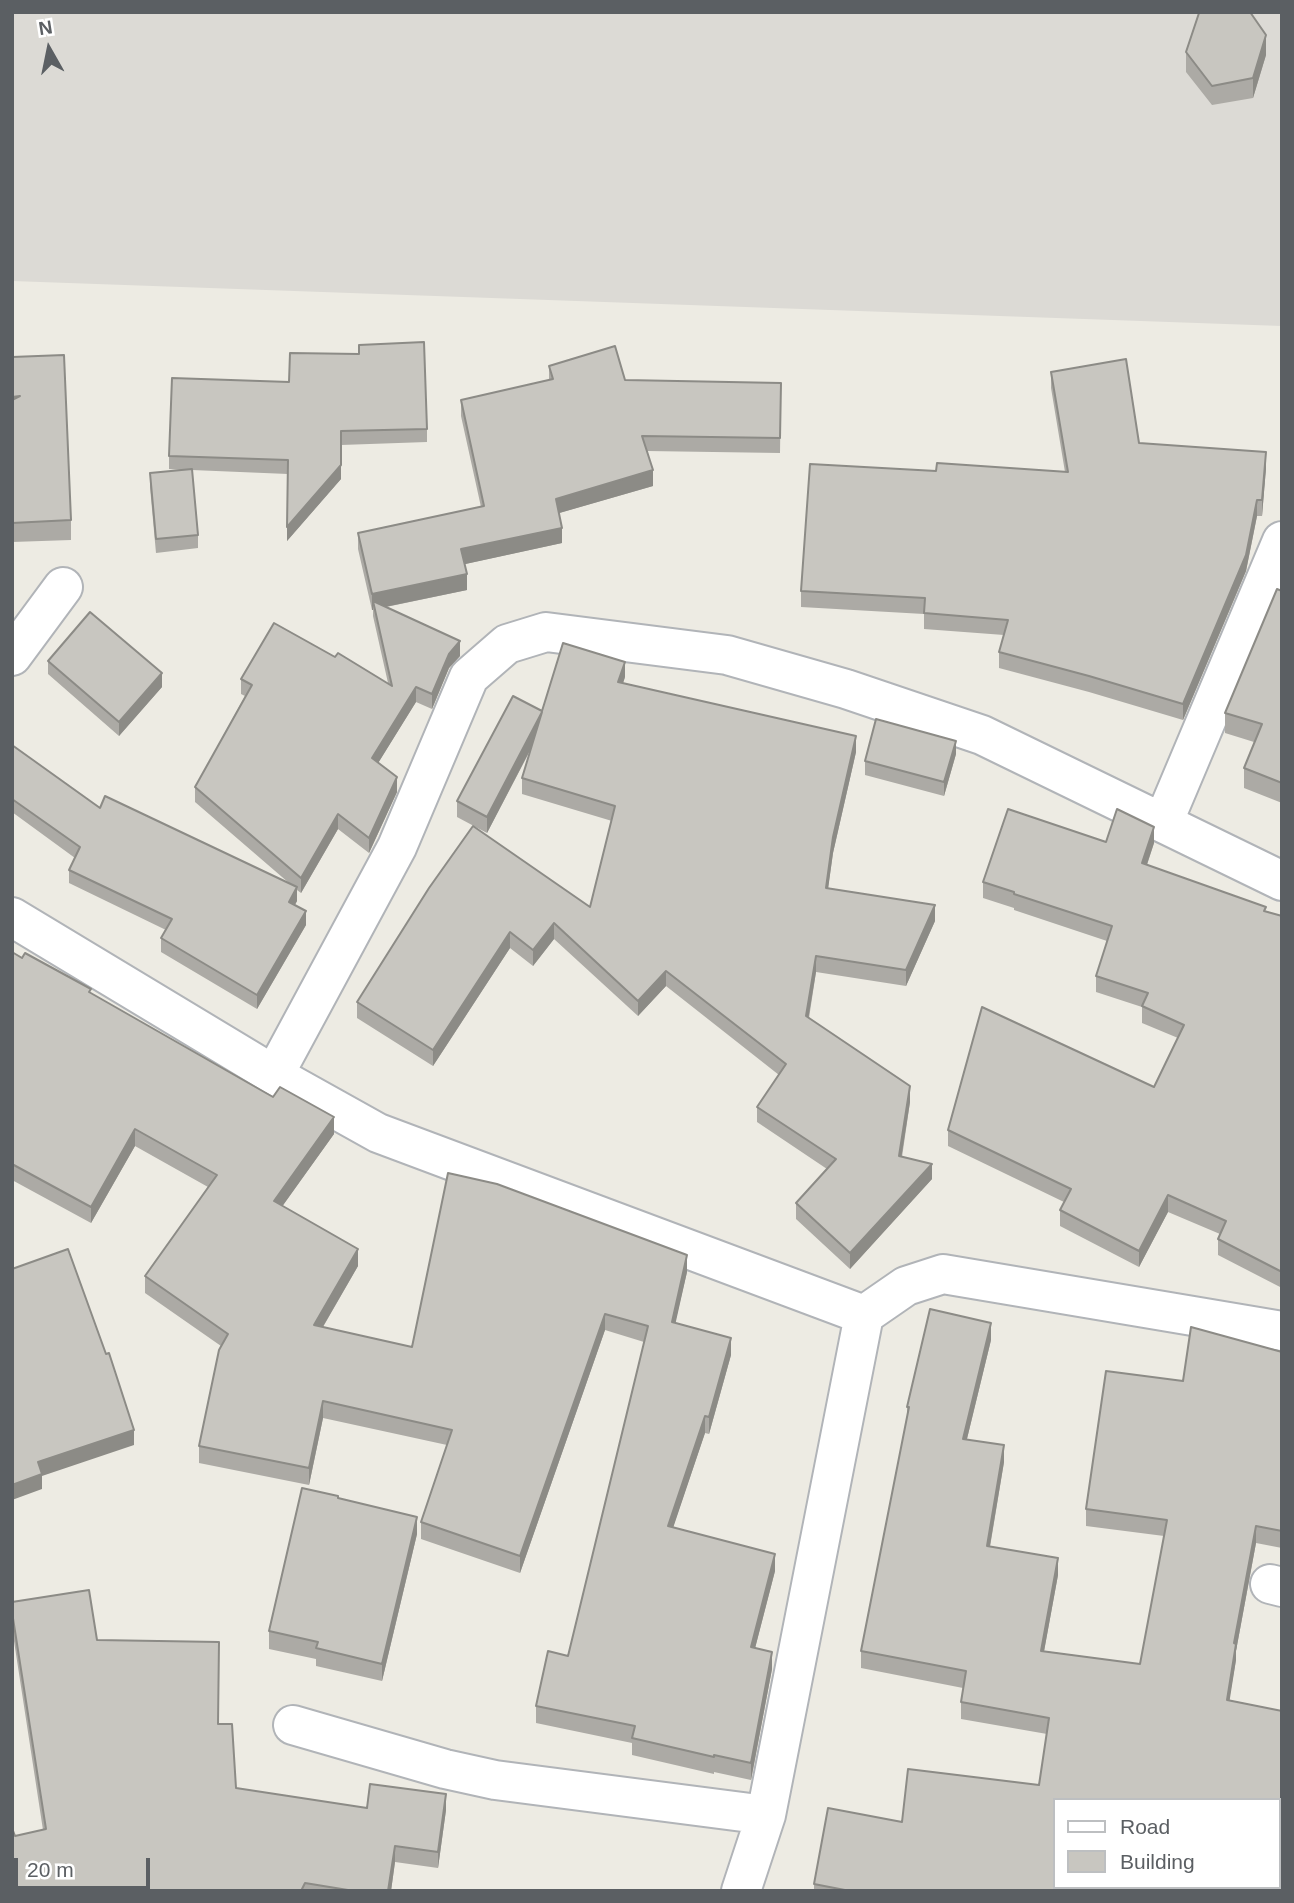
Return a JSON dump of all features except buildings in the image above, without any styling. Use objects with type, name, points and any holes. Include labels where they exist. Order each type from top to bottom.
[{"type":"street","points":[[1163,823],[1282,541]]},
{"type":"street","points":[[12,656],[63,587]]},
{"type":"street","points":[[274,1075],[397,847],[469,677],[507,644],[546,632],[727,655],[846,689],[982,735],[1282,881]]},
{"type":"street","points":[[12,916],[274,1075],[379,1133],[864,1315]]},
{"type":"street","points":[[741,1891],[766,1815],[864,1315],[906,1286],[943,1273],[1282,1331]]},
{"type":"street","points":[[293,1725],[445,1769],[495,1780],[766,1815]]},
{"type":"shaded area","points":[[12,12],[1282,12],[1282,326],[12,281]]}]
